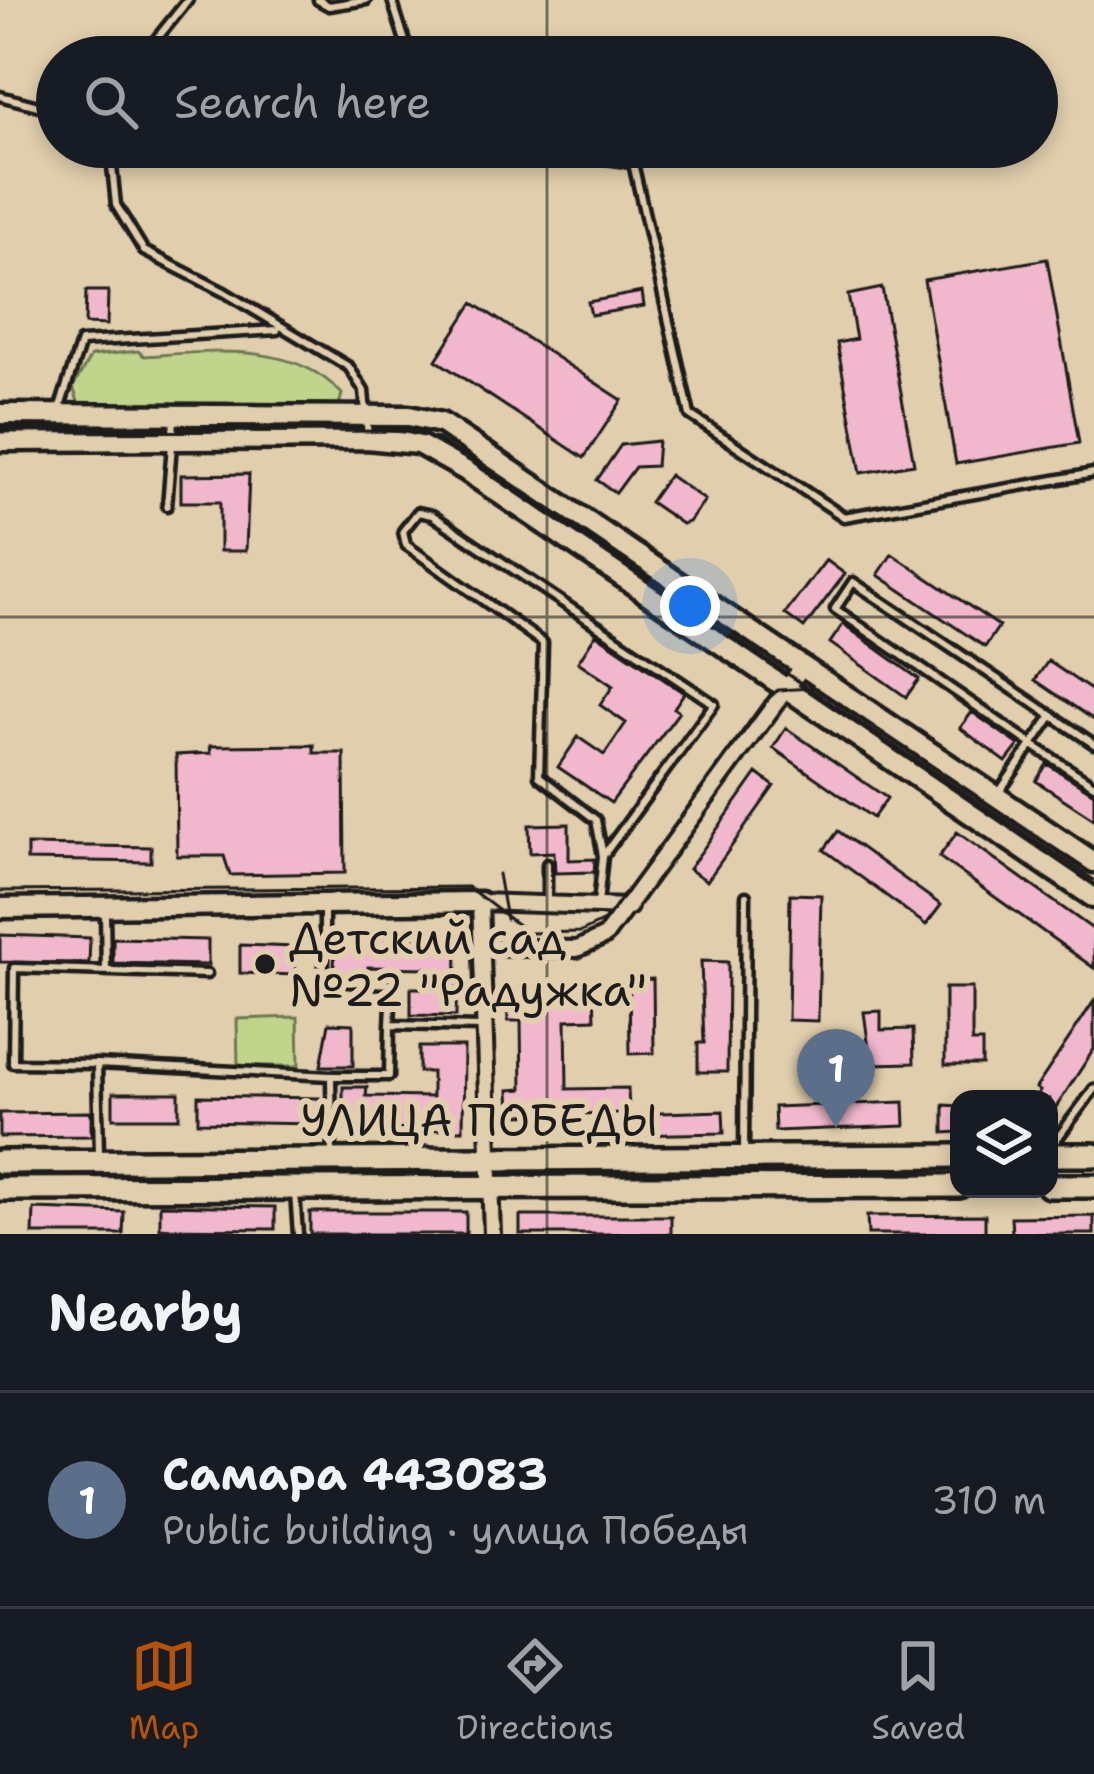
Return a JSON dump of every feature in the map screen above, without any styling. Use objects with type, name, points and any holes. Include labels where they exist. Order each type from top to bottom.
[{"type":"main road","points":[[0,414],[424,418],[475,441],[1094,862]]},
{"type":"main road","points":[[0,442],[368,439],[418,444],[1094,898]]},
{"type":"main road","points":[[0,908],[105,903],[480,902]]},
{"type":"main road","points":[[1058,1153],[1094,1155]]},
{"type":"main road","name":"УЛИЦА ПОБЕДЫ","points":[[0,1162],[950,1156]]},
{"type":"main road","name":"УЛИЦА ПОБЕДЫ","points":[[1,1189],[950,1186]]},
{"type":"main road","points":[[1058,1186],[1094,1186]]},
{"type":"street","points":[[484,947],[577,950],[605,936],[803,666]]},
{"type":"street","points":[[492,1234],[480,902],[547,908],[629,907]]},
{"type":"lane","points":[[159,36],[188,0]]},
{"type":"lane","points":[[318,0],[329,6],[366,0]]},
{"type":"lane","points":[[392,0],[403,36]]},
{"type":"lane","points":[[0,96],[36,105]]},
{"type":"lane","points":[[112,168],[116,205],[144,251],[224,292],[349,367],[370,416],[368,439]]},
{"type":"lane","points":[[634,168],[690,415],[844,518],[1094,473]]},
{"type":"lane","points":[[58,415],[81,342],[281,330]]},
{"type":"lane","points":[[167,506],[174,415]]},
{"type":"lane","points":[[597,907],[603,856],[596,820],[539,776],[543,643],[406,545],[403,531],[418,512],[431,514],[714,704],[603,856]]},
{"type":"lane","points":[[1094,744],[853,582],[835,609],[1094,785]]},
{"type":"lane","points":[[996,797],[1051,717]]},
{"type":"lane","points":[[547,908],[548,864]]},
{"type":"lane","points":[[744,1157],[746,896]]},
{"type":"lane","points":[[105,903],[106,971]]},
{"type":"lane","points":[[207,974],[14,968],[13,1063],[389,1076],[392,984],[324,981],[324,903]]},
{"type":"lane","points":[[390,1025],[486,1027]]},
{"type":"lane","points":[[97,1064],[102,1145],[97,1161]]},
{"type":"lane","points":[[330,1160],[335,1144],[331,1076]]},
{"type":"lane","points":[[1058,1139],[1094,1089]]},
{"type":"lane","points":[[295,1190],[298,1234]]},
{"type":"green space","points":[[138,351],[144,356],[223,352],[275,357],[322,377],[342,394],[338,409],[80,407],[73,387],[91,356]]},
{"type":"green space","points":[[298,1017],[299,1066],[238,1066],[237,1019]]},
{"type":"green space","points":[[430,1169],[430,1176],[0,1180],[0,1173]]},
{"type":"building","points":[[1047,259],[1079,443],[956,464],[924,280]]},
{"type":"building","points":[[882,288],[914,464],[861,473],[837,343],[856,339],[848,295]]},
{"type":"building","points":[[86,291],[108,291],[107,325],[85,324]]},
{"type":"building","points":[[642,292],[644,306],[591,315],[588,302]]},
{"type":"building","points":[[473,303],[622,400],[584,458],[436,360]]},
{"type":"building","points":[[658,441],[656,466],[635,467],[616,493],[597,480],[621,445]]},
{"type":"building","points":[[249,474],[246,551],[220,551],[220,502],[181,502],[181,475]]},
{"type":"building","points":[[669,475],[705,500],[689,522],[682,524],[650,502]]},
{"type":"building","points":[[892,554],[999,626],[985,647],[878,575]]},
{"type":"building","points":[[826,560],[845,574],[804,628],[785,614]]},
{"type":"building","points":[[843,624],[919,679],[906,697],[830,643]]},
{"type":"building","points":[[596,634],[684,693],[674,708],[679,712],[611,803],[558,767],[578,737],[604,755],[626,723],[600,705],[613,686],[578,662]]},
{"type":"building","points":[[1048,661],[1094,692],[1094,720],[1035,680]]},
{"type":"building","points":[[972,712],[1019,745],[1006,762],[960,728]]},
{"type":"building","points":[[786,728],[887,798],[873,818],[773,748]]},
{"type":"building","points":[[314,745],[314,753],[344,753],[345,873],[230,875],[224,856],[177,856],[176,755],[211,753],[210,746]]},
{"type":"building","points":[[1047,764],[1094,793],[1094,819],[1036,781]]},
{"type":"building","points":[[757,773],[774,786],[707,881],[689,869]]},
{"type":"building","points":[[569,824],[569,860],[595,859],[594,872],[555,873],[554,852],[530,853],[529,825]]},
{"type":"building","points":[[838,831],[941,905],[926,925],[824,850]]},
{"type":"building","points":[[957,832],[1094,930],[1094,968],[939,857]]},
{"type":"building","points":[[27,845],[151,847],[151,862],[27,860]]},
{"type":"building","points":[[790,894],[821,895],[818,1021],[788,1020]]},
{"type":"building","points":[[0,935],[90,938],[89,963],[0,962]]},
{"type":"building","points":[[335,937],[457,939],[456,1016],[411,1015],[411,988],[428,988],[428,968],[368,967],[368,975],[334,974]]},
{"type":"building","points":[[113,938],[208,940],[208,965],[113,963]]},
{"type":"building","points":[[240,945],[295,947],[295,975],[240,973]]},
{"type":"building","points":[[701,961],[728,962],[727,1072],[698,1072],[698,1043],[704,1043]]},
{"type":"building","points":[[653,979],[654,1053],[630,1054],[629,980]]},
{"type":"building","points":[[945,988],[972,988],[972,1042],[982,1042],[982,1065],[945,1065]]},
{"type":"building","points":[[594,993],[595,1019],[566,1020],[567,1089],[628,1088],[629,1113],[510,1115],[509,1090],[522,1089],[521,1021],[508,1021],[507,995]]},
{"type":"building","points":[[1094,1001],[1094,1049],[1058,1104],[1058,1090],[1036,1088]]},
{"type":"building","points":[[881,1011],[881,1030],[913,1029],[914,1063],[871,1064],[864,1012]]},
{"type":"building","points":[[329,1023],[353,1024],[353,1066],[321,1066]]},
{"type":"building","points":[[419,1047],[464,1047],[463,1130],[343,1129],[343,1087],[367,1087],[366,1096],[432,1097],[432,1072],[419,1072]]},
{"type":"building","points":[[113,1093],[179,1093],[179,1118],[113,1118]]},
{"type":"building","points":[[198,1096],[319,1098],[319,1124],[198,1122]]},
{"type":"building","points":[[904,1102],[905,1126],[775,1131],[774,1107]]},
{"type":"building","points":[[944,1105],[950,1105],[950,1133],[944,1133]]},
{"type":"building","points":[[723,1111],[724,1133],[630,1135],[629,1114]]},
{"type":"building","points":[[91,1112],[91,1136],[0,1137],[0,1113]]},
{"type":"building","points":[[160,1205],[275,1207],[275,1229],[160,1228]]},
{"type":"building","points":[[34,1209],[124,1212],[123,1234],[33,1234]]},
{"type":"building","points":[[310,1212],[466,1212],[466,1234],[310,1234]]},
{"type":"building","points":[[985,1215],[985,1234],[868,1234],[867,1216]]},
{"type":"building","points":[[520,1216],[671,1216],[671,1234],[520,1234]]},
{"type":"building","points":[[1094,1216],[1094,1234],[1012,1234],[1011,1217]]},
{"type":"tram line","points":[[0,432],[400,431],[438,439],[1094,880]]},
{"type":"tram line","points":[[0,891],[468,887],[528,933],[581,932],[606,920],[763,703],[778,690],[812,688]]},
{"type":"tram line","points":[[498,874],[506,919]]},
{"type":"place","name":"Детский сад №22 \"Радужка\"","points":[[265,964]]},
{"type":"place","name":"Самара 443083","points":[[836,1128]]}]
